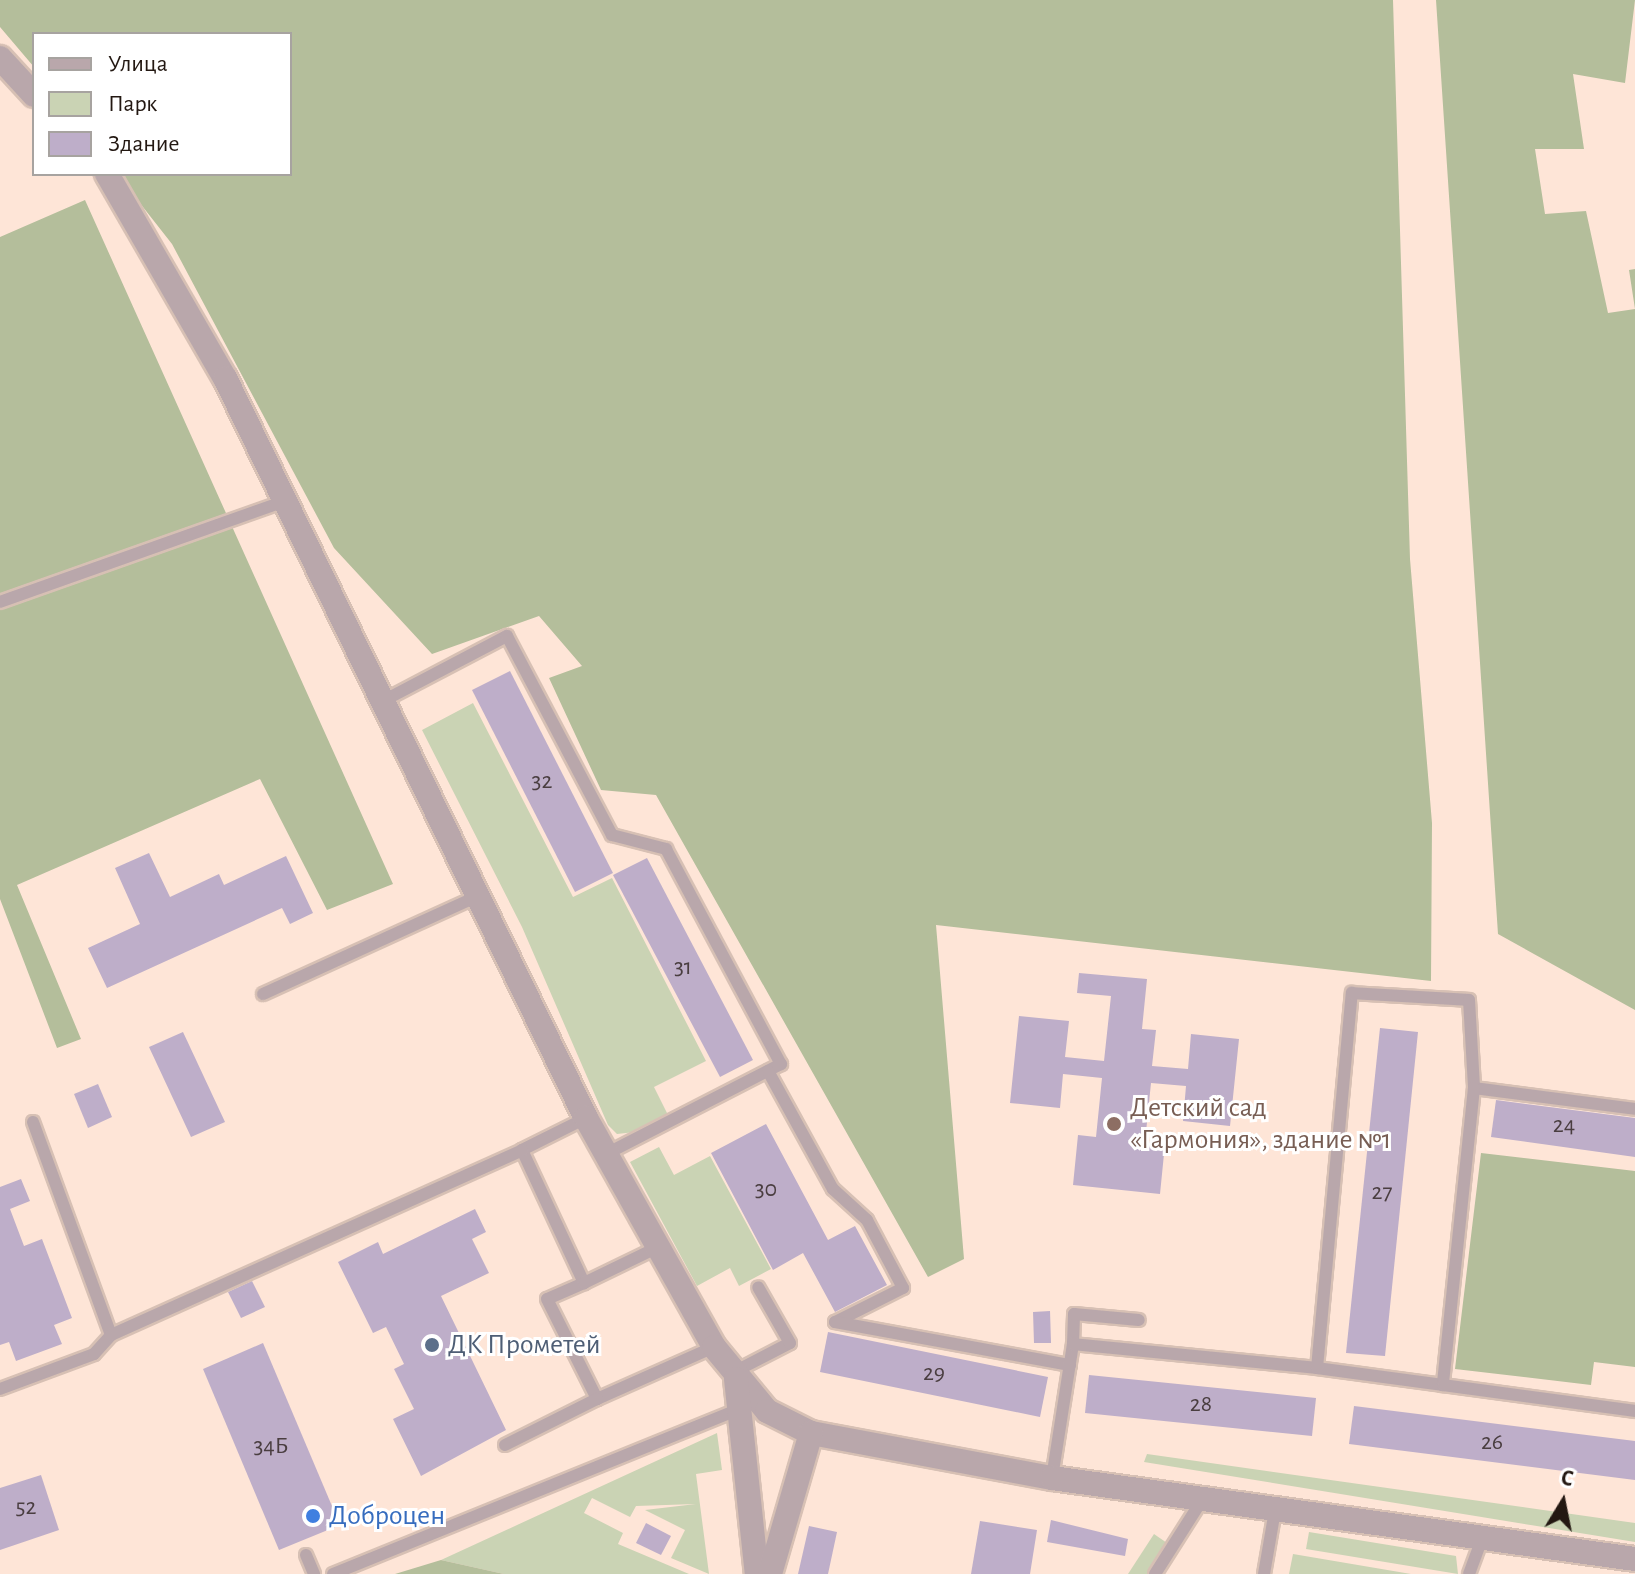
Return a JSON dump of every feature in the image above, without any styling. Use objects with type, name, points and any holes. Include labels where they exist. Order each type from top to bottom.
[{"type":"street","points":[[0,58],[32,93]]},
{"type":"street","points":[[108,176],[168,269],[285,501],[586,1118],[714,1347],[734,1376],[767,1411],[811,1433],[1052,1478],[1275,1510],[1483,1535],[1635,1559]]},
{"type":"street","points":[[734,1376],[757,1574]]},
{"type":"street","points":[[770,1574],[811,1433]]},
{"type":"lane","points":[[0,602],[285,501]]},
{"type":"lane","points":[[383,701],[507,636],[612,835],[666,849],[781,1064],[606,1154]]},
{"type":"lane","points":[[263,994],[478,896]]},
{"type":"lane","points":[[1317,1368],[1352,993],[1469,1000],[1474,1088],[1443,1385]]},
{"type":"lane","points":[[768,1071],[833,1189],[867,1220],[903,1288],[835,1322],[1070,1365]]},
{"type":"lane","points":[[1474,1088],[1635,1109]]},
{"type":"lane","points":[[0,1389],[94,1354],[111,1335],[522,1150],[586,1118]]},
{"type":"lane","points":[[33,1122],[111,1335]]},
{"type":"lane","points":[[522,1150],[584,1283]]},
{"type":"lane","points":[[597,1399],[547,1299],[658,1247]]},
{"type":"lane","points":[[734,1376],[790,1343],[758,1287]]},
{"type":"lane","points":[[1052,1478],[1073,1344],[1074,1314],[1139,1320]]},
{"type":"lane","points":[[1073,1344],[1317,1368],[1635,1411]]},
{"type":"lane","points":[[505,1445],[597,1399],[714,1347]]},
{"type":"lane","points":[[333,1574],[737,1410]]},
{"type":"lane","points":[[1155,1574],[1202,1500]]},
{"type":"lane","points":[[1264,1574],[1275,1510]]},
{"type":"lane","points":[[1469,1574],[1483,1535]]},
{"type":"lane","points":[[306,1555],[314,1574]]},
{"type":"green space","points":[[0,0],[1393,0],[1410,559],[1432,823],[1431,981],[936,925],[964,1259],[928,1277],[656,795],[601,790],[549,678],[582,666],[539,616],[432,654],[334,548],[172,244],[119,176],[292,176],[292,32],[32,32],[32,65],[0,27]]},
{"type":"green space","points":[[1436,0],[1635,0],[1625,83],[1573,74],[1584,149],[1535,149],[1545,214],[1586,211],[1608,313],[1635,309],[1635,1010],[1498,934]]},
{"type":"green space","points":[[85,200],[393,884],[327,910],[260,779],[17,885],[81,1039],[57,1048],[0,899],[0,237]]},
{"type":"green space","points":[[1635,269],[1635,309],[1629,270]]},
{"type":"green space","points":[[473,703],[573,897],[612,878],[706,1061],[654,1087],[668,1115],[635,1132],[617,1134],[608,1125],[522,927],[422,730]]},
{"type":"green space","points":[[659,1147],[674,1175],[710,1156],[771,1269],[739,1286],[730,1268],[697,1286],[630,1162]]},
{"type":"green space","points":[[1481,1153],[1635,1171],[1635,1367],[1594,1362],[1591,1385],[1455,1369]]},
{"type":"green space","points":[[717,1433],[722,1470],[696,1474],[709,1574],[671,1558],[685,1530],[645,1510],[696,1504],[636,1506],[630,1517],[592,1498],[584,1513],[623,1533],[618,1544],[689,1574],[504,1574],[441,1560]]},
{"type":"green space","points":[[1147,1454],[1635,1523],[1635,1542],[1144,1462]]},
{"type":"green space","points":[[1309,1532],[1456,1556],[1458,1574],[1306,1549]]},
{"type":"green space","points":[[1154,1534],[1167,1543],[1147,1574],[1128,1574]]},
{"type":"green space","points":[[1293,1554],[1411,1574],[1289,1574]]},
{"type":"green space","points":[[441,1560],[504,1574],[395,1574]]},
{"type":"building","points":[[510,671],[613,873],[575,892],[472,690]]},
{"type":"building","points":[[149,853],[170,897],[219,874],[224,885],[286,856],[313,913],[290,924],[282,908],[107,988],[88,948],[140,924],[115,868]]},
{"type":"building","points":[[647,858],[753,1060],[720,1077],[613,875]]},
{"type":"building","points":[[1079,973],[1147,979],[1142,1029],[1156,1030],[1152,1066],[1188,1069],[1191,1034],[1239,1039],[1230,1126],[1183,1121],[1186,1086],[1151,1083],[1145,1142],[1165,1144],[1160,1194],[1073,1185],[1078,1135],[1096,1137],[1102,1078],[1063,1074],[1060,1108],[1010,1103],[1019,1016],[1069,1021],[1065,1057],[1104,1061],[1111,996],[1077,993]]},
{"type":"building","points":[[1380,1028],[1418,1032],[1385,1356],[1346,1353]]},
{"type":"building","points":[[183,1032],[225,1122],[191,1137],[149,1047]]},
{"type":"building","points":[[98,1084],[112,1117],[88,1128],[74,1094]]},
{"type":"building","points":[[1496,1100],[1635,1118],[1635,1157],[1491,1137]]},
{"type":"building","points":[[766,1124],[828,1240],[855,1226],[887,1285],[835,1312],[803,1253],[773,1270],[711,1153]]},
{"type":"building","points":[[21,1179],[30,1201],[10,1209],[24,1246],[42,1239],[72,1318],[54,1325],[62,1344],[16,1361],[9,1342],[0,1345],[0,1187]]},
{"type":"building","name":"ДК Прометей","points":[[475,1209],[486,1232],[472,1239],[489,1273],[441,1296],[506,1430],[421,1476],[393,1419],[414,1409],[394,1369],[404,1364],[386,1327],[373,1333],[338,1262],[378,1242],[383,1254]]},
{"type":"building","points":[[252,1281],[265,1307],[241,1318],[228,1292]]},
{"type":"building","points":[[1050,1311],[1051,1343],[1034,1343],[1033,1312]]},
{"type":"building","points":[[828,1332],[1048,1377],[1040,1417],[820,1372]]},
{"type":"building","points":[[263,1343],[340,1525],[279,1550],[203,1369]]},
{"type":"building","points":[[1089,1375],[1316,1398],[1312,1436],[1085,1413]]},
{"type":"building","points":[[1354,1406],[1635,1441],[1635,1480],[1349,1444]]},
{"type":"building","points":[[41,1475],[59,1530],[0,1550],[0,1488]]},
{"type":"building","points":[[1051,1520],[1128,1539],[1125,1556],[1047,1542]]},
{"type":"building","points":[[980,1521],[1037,1530],[1030,1574],[971,1574]]},
{"type":"building","points":[[646,1523],[671,1536],[661,1555],[636,1543]]},
{"type":"building","points":[[809,1526],[837,1532],[828,1574],[798,1574]]},
{"type":"place","name":"Детский сад «Гармония», здание №1","points":[[1114,1124]]},
{"type":"place","name":"ДК Прометей","points":[[432,1345]]},
{"type":"place","name":"Доброцен","points":[[313,1516]]}]
